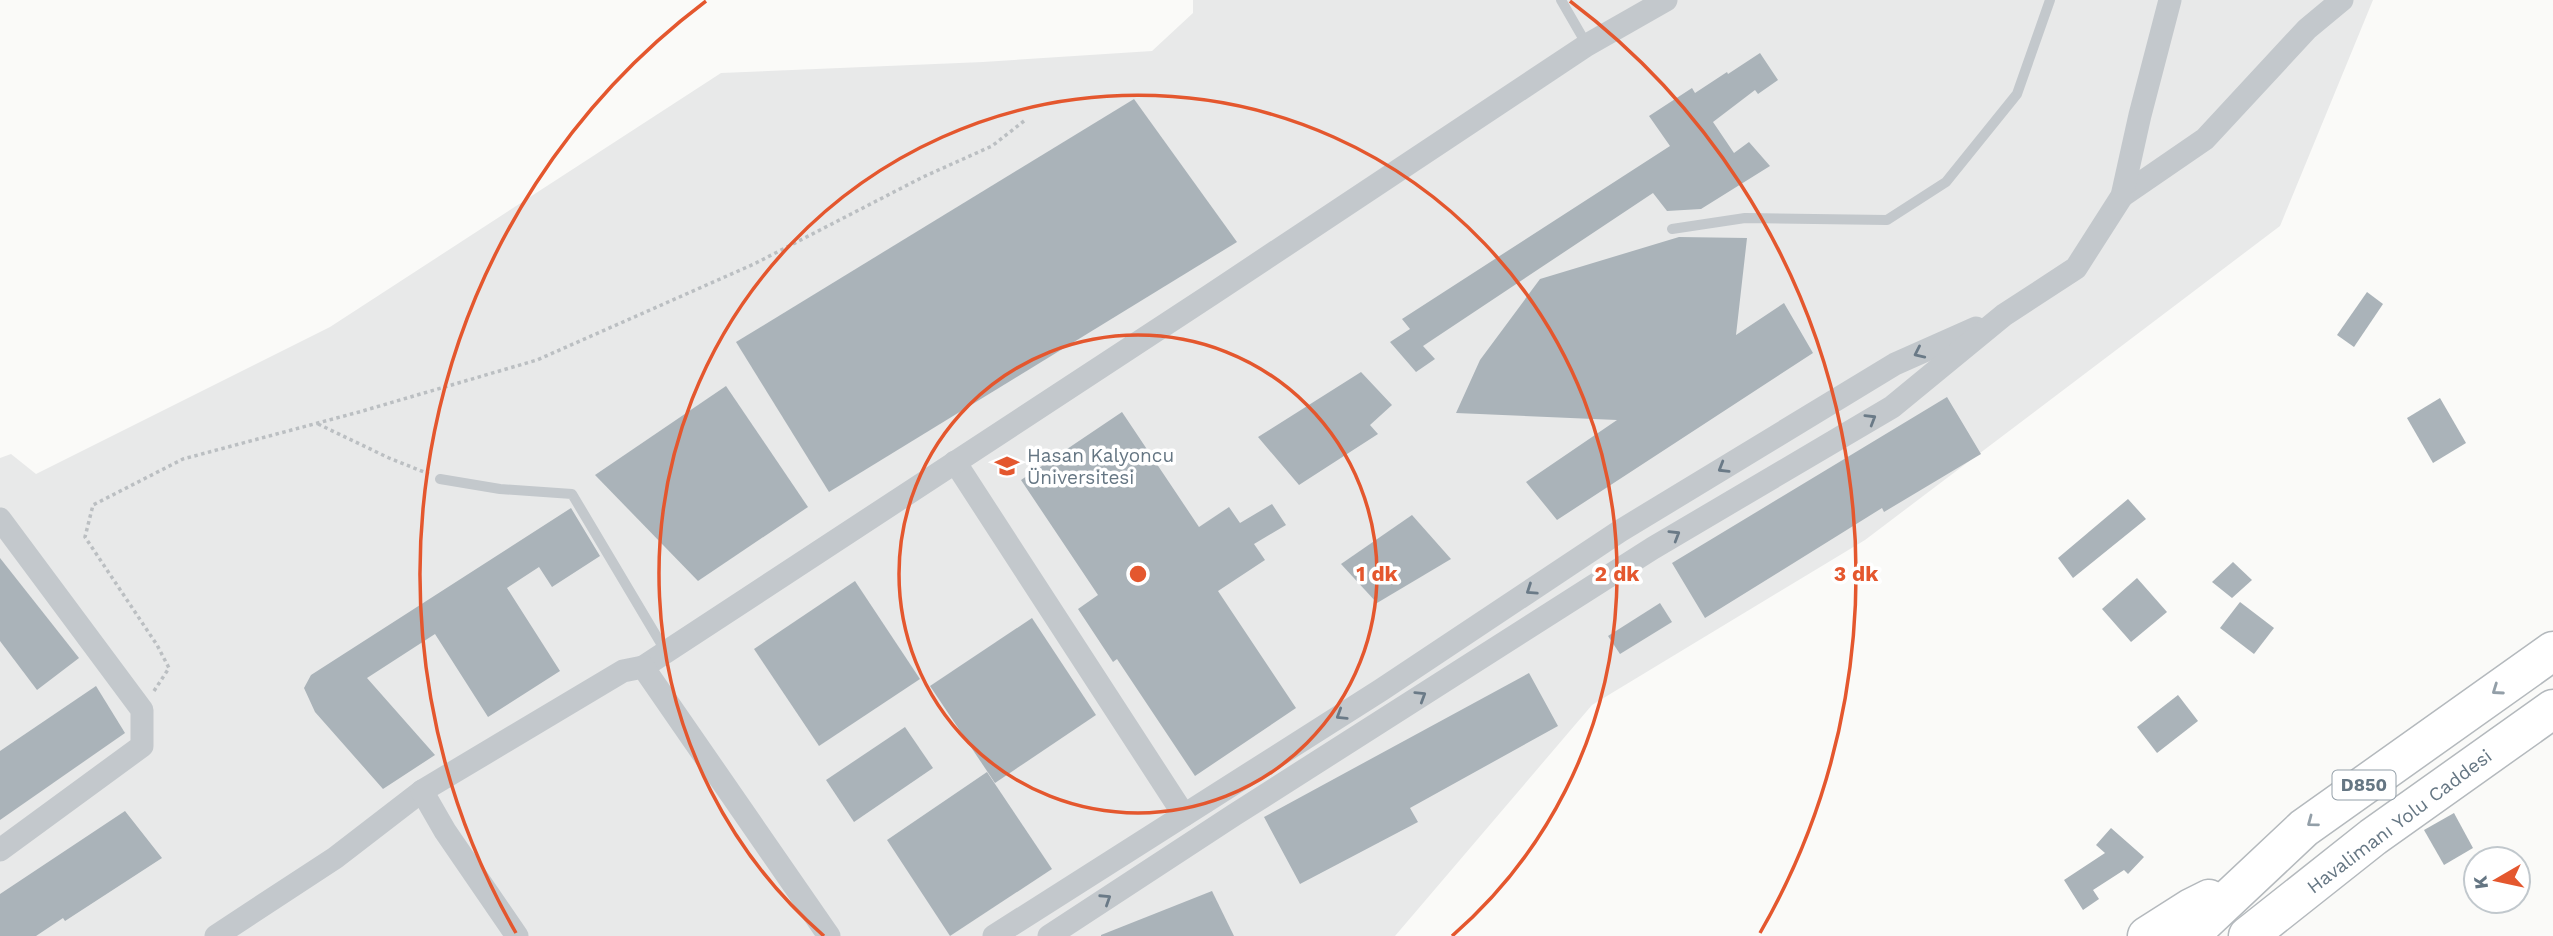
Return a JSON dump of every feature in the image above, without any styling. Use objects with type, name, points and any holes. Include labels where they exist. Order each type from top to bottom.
[{"type":"highway","name":"D850","points":[[2189,936],[2304,828],[2553,651]]},
{"type":"highway","name":"Havalimanı Yolu Caddesi","points":[[2261,930],[2373,837],[2553,709]]},
{"type":"highway","points":[[2147,936],[2191,908],[2243,883]]},
{"type":"street","points":[[216,936],[335,858],[422,791],[623,670],[643,667],[1587,45],[1666,0]]},
{"type":"street","points":[[1049,936],[1245,807],[1642,555],[1892,407],[2004,315],[2076,268],[2122,196],[2170,0]]},
{"type":"street","points":[[2122,196],[2205,139],[2307,29],[2342,0]]},
{"type":"street","points":[[994,936],[1381,690],[1620,531],[1895,364],[2004,315]]},
{"type":"street","points":[[955,462],[1184,815]]},
{"type":"street","points":[[0,519],[142,710],[142,746],[0,850]]},
{"type":"street","points":[[643,667],[829,936]]},
{"type":"street","points":[[422,791],[445,831],[517,936]]},
{"type":"lane","points":[[1561,0],[1587,45]]},
{"type":"lane","points":[[1672,229],[1745,218],[1887,220],[1946,182],[2017,94],[2050,0]]},
{"type":"lane","points":[[440,479],[500,489],[572,494],[666,652]]},
{"type":"path","points":[[142,710],[169,667],[85,537],[93,505],[183,458],[537,360],[754,264],[923,177],[992,146],[1024,121]]},
{"type":"path","points":[[317,423],[440,479]]},
{"type":"shaded area","name":"Hasan Kalyoncu Üniversitesi","points":[[1193,0],[2373,0],[2280,226],[1865,540],[1592,705],[1395,936],[0,936],[0,458],[11,454],[36,474],[330,327],[721,73],[983,62],[1152,51],[1193,13]]},
{"type":"building","points":[[1760,53],[1778,80],[1758,94],[1755,90],[1713,122],[1734,153],[1749,142],[1770,166],[1701,209],[1667,211],[1653,193],[1423,346],[1435,359],[1416,372],[1390,342],[1410,329],[1402,319],[1670,146],[1649,116],[1692,88],[1695,93]]},
{"type":"building","points":[[1134,99],[1237,242],[829,492],[736,342]]},
{"type":"building","points":[[1679,237],[1747,238],[1736,335],[1784,303],[1813,353],[1557,520],[1526,482],[1617,420],[1456,413],[1480,360],[1540,279]]},
{"type":"building","points":[[2367,292],[2383,304],[2354,347],[2337,335]]},
{"type":"building","points":[[1361,372],[1392,405],[1370,425],[1378,434],[1299,485],[1258,437]]},
{"type":"building","points":[[726,386],[808,507],[698,581],[595,475]]},
{"type":"building","points":[[1947,397],[1981,454],[1884,512],[1882,508],[1705,618],[1672,563]]},
{"type":"building","points":[[2440,398],[2466,443],[2433,463],[2407,418]]},
{"type":"building","points":[[1122,412],[1199,527],[1229,507],[1240,523],[1272,504],[1286,525],[1254,544],[1265,560],[1218,591],[1296,708],[1195,776],[1117,659],[1113,662],[1078,609],[1098,595],[1021,480]]},
{"type":"building","points":[[2128,499],[2146,519],[2073,578],[2058,558]]},
{"type":"building","points":[[571,508],[600,556],[552,587],[539,567],[507,588],[560,671],[488,717],[435,634],[367,678],[435,755],[383,789],[315,712],[304,688],[311,675]]},
{"type":"building","points":[[1412,515],[1451,559],[1377,603],[1341,564]]},
{"type":"building","points":[[0,558],[79,658],[37,690],[0,641]]},
{"type":"building","points":[[2233,562],[2252,580],[2232,598],[2212,582]]},
{"type":"building","points":[[2137,578],[2167,612],[2131,642],[2102,609]]},
{"type":"building","points":[[855,581],[920,679],[819,746],[754,649]]},
{"type":"building","points":[[2240,602],[2274,628],[2254,654],[2220,628]]},
{"type":"building","points":[[1660,603],[1672,622],[1620,654],[1608,636]]},
{"type":"building","points":[[1032,618],[1096,715],[995,783],[930,686]]},
{"type":"building","points":[[1529,673],[1558,726],[1410,808],[1418,822],[1300,884],[1264,817]]},
{"type":"building","points":[[96,686],[125,733],[0,820],[0,751]]},
{"type":"building","points":[[2178,695],[2198,721],[2157,753],[2137,727]]},
{"type":"building","points":[[905,727],[933,768],[854,822],[826,780]]},
{"type":"building","points":[[987,772],[1052,869],[950,936],[887,840]]},
{"type":"building","points":[[125,811],[162,858],[65,921],[63,918],[36,936],[0,936],[0,894]]},
{"type":"building","points":[[2454,813],[2471,845],[2462,845],[2462,854],[2444,865],[2424,830]]},
{"type":"building","points":[[2111,828],[2144,857],[2128,874],[2124,870],[2093,890],[2099,899],[2083,910],[2064,880],[2105,853],[2096,845]]},
{"type":"building","points":[[1212,891],[1234,936],[1101,936],[1101,935]]},
{"type":"place","name":"Hasan Kalyoncu Üniversitesi","points":[[1007,466]]}]
